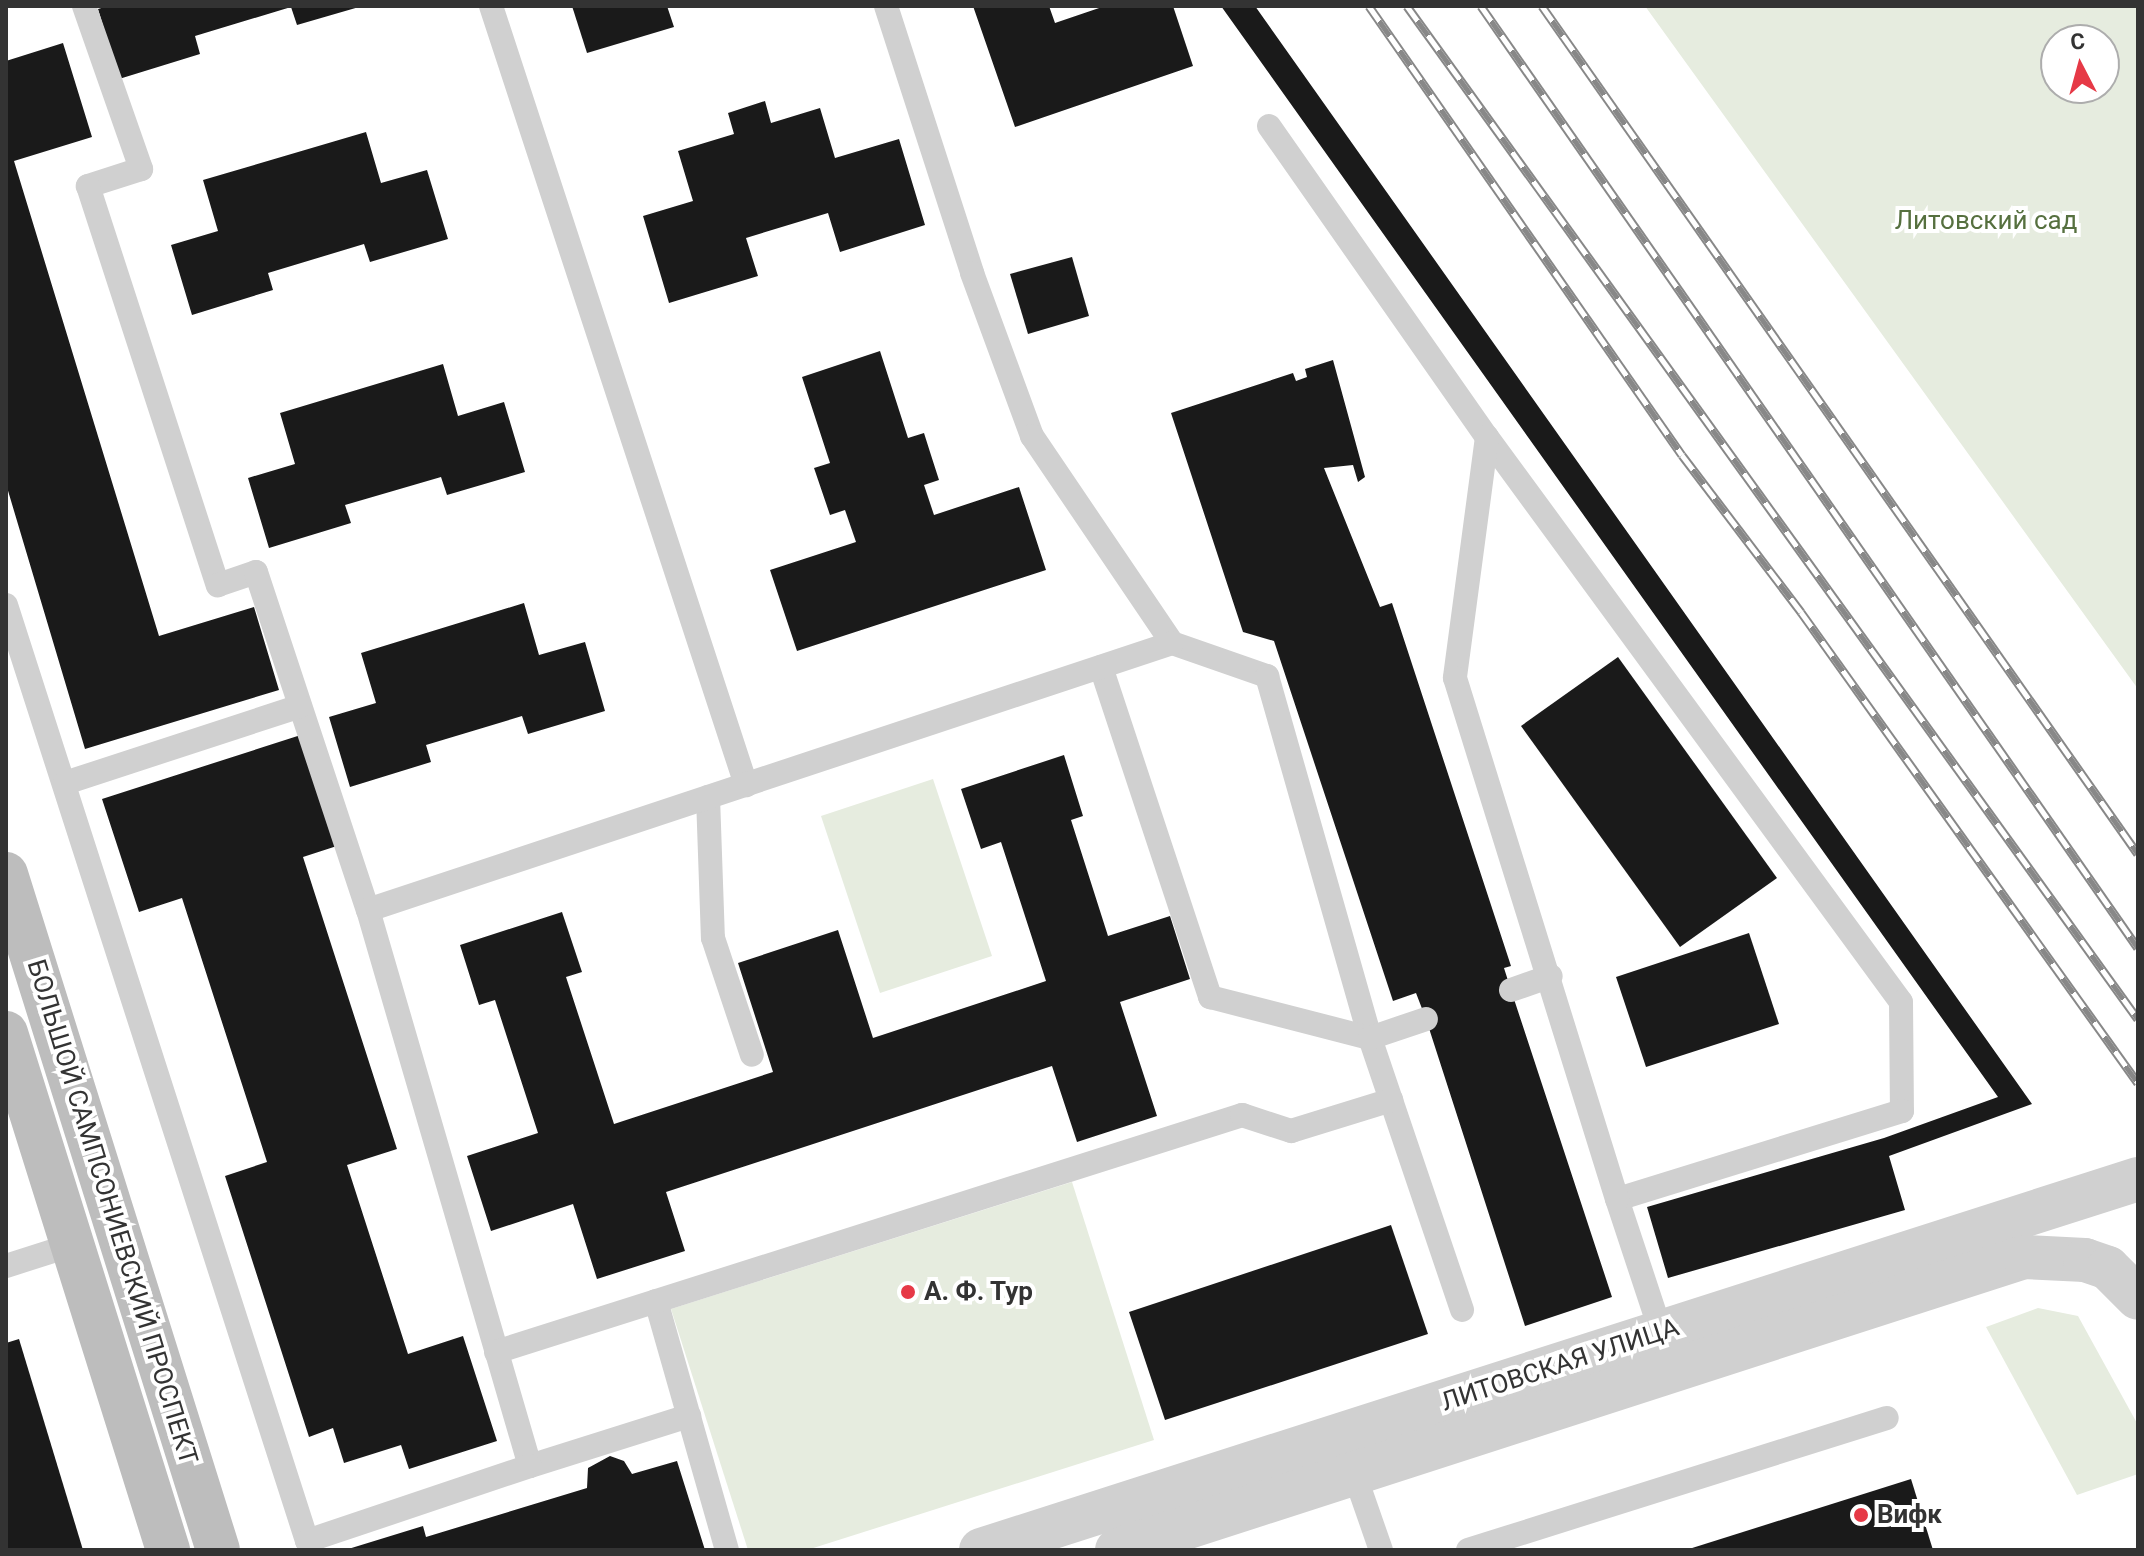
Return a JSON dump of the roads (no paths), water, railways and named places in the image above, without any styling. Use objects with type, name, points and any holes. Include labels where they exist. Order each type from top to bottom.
[{"type":"main road","name":"БОЛЬШОЙ САМПСОНИЕВСКИЙ ПРОСПЕКТ","points":[[6,874],[218,1550]]},
{"type":"main road","name":"БОЛЬШОЙ САМПСОНИЕВСКИЙ ПРОСПЕКТ","points":[[6,1033],[168,1550]]},
{"type":"street","name":"ЛИТОВСКАЯ УЛИЦА","points":[[981,1550],[1068,1537],[1348,1454],[1668,1351],[2138,1179]]},
{"type":"street","name":"ЛИТОВСКАЯ УЛИЦА","points":[[1668,1351],[2024,1257],[2085,1260],[2108,1268],[2138,1298]]},
{"type":"street","name":"ЛИТОВСКАЯ УЛИЦА","points":[[1117,1550],[1348,1454]]},
{"type":"lane","points":[[84,6],[141,169],[88,186],[218,585],[256,572],[368,910],[530,1466]]},
{"type":"lane","points":[[491,6],[746,785]]},
{"type":"lane","points":[[886,6],[972,273],[1032,436],[1172,643],[1267,676],[1370,1038],[1462,1310]]},
{"type":"lane","points":[[1269,126],[1487,437],[1901,1002],[1902,1111],[1617,1199]]},
{"type":"lane","points":[[1487,437],[1455,678],[1551,976],[1617,1199],[1668,1351]]},
{"type":"lane","points":[[6,605],[307,1541],[689,1416]]},
{"type":"lane","points":[[368,910],[1172,643]]},
{"type":"lane","points":[[1101,667],[1210,997],[1370,1038],[1426,1019]]},
{"type":"lane","points":[[65,783],[300,706]]},
{"type":"lane","points":[[708,797],[713,938],[752,1055]]},
{"type":"lane","points":[[1511,990],[1551,976]]},
{"type":"lane","points":[[496,1352],[1242,1115],[1291,1131],[1391,1100]]},
{"type":"lane","points":[[6,1266],[72,1245]]},
{"type":"lane","points":[[656,1301],[727,1550]]},
{"type":"lane","points":[[1468,1550],[1887,1418]]},
{"type":"lane","points":[[1348,1454],[1381,1550]]},
{"type":"railway","points":[[1369,6],[1682,455],[1801,612],[2138,1083]]},
{"type":"railway","points":[[1407,6],[2138,1019]]},
{"type":"railway","points":[[1481,6],[2138,948]]},
{"type":"railway","points":[[1542,6],[2138,854]]},
{"type":"place","name":"А. Ф. Тур","points":[[908,1292]]},
{"type":"place","name":"Вифк","points":[[1861,1515]]},
{"type":"park label","name":"Литовский сад","points":[[1986,221]]}]
